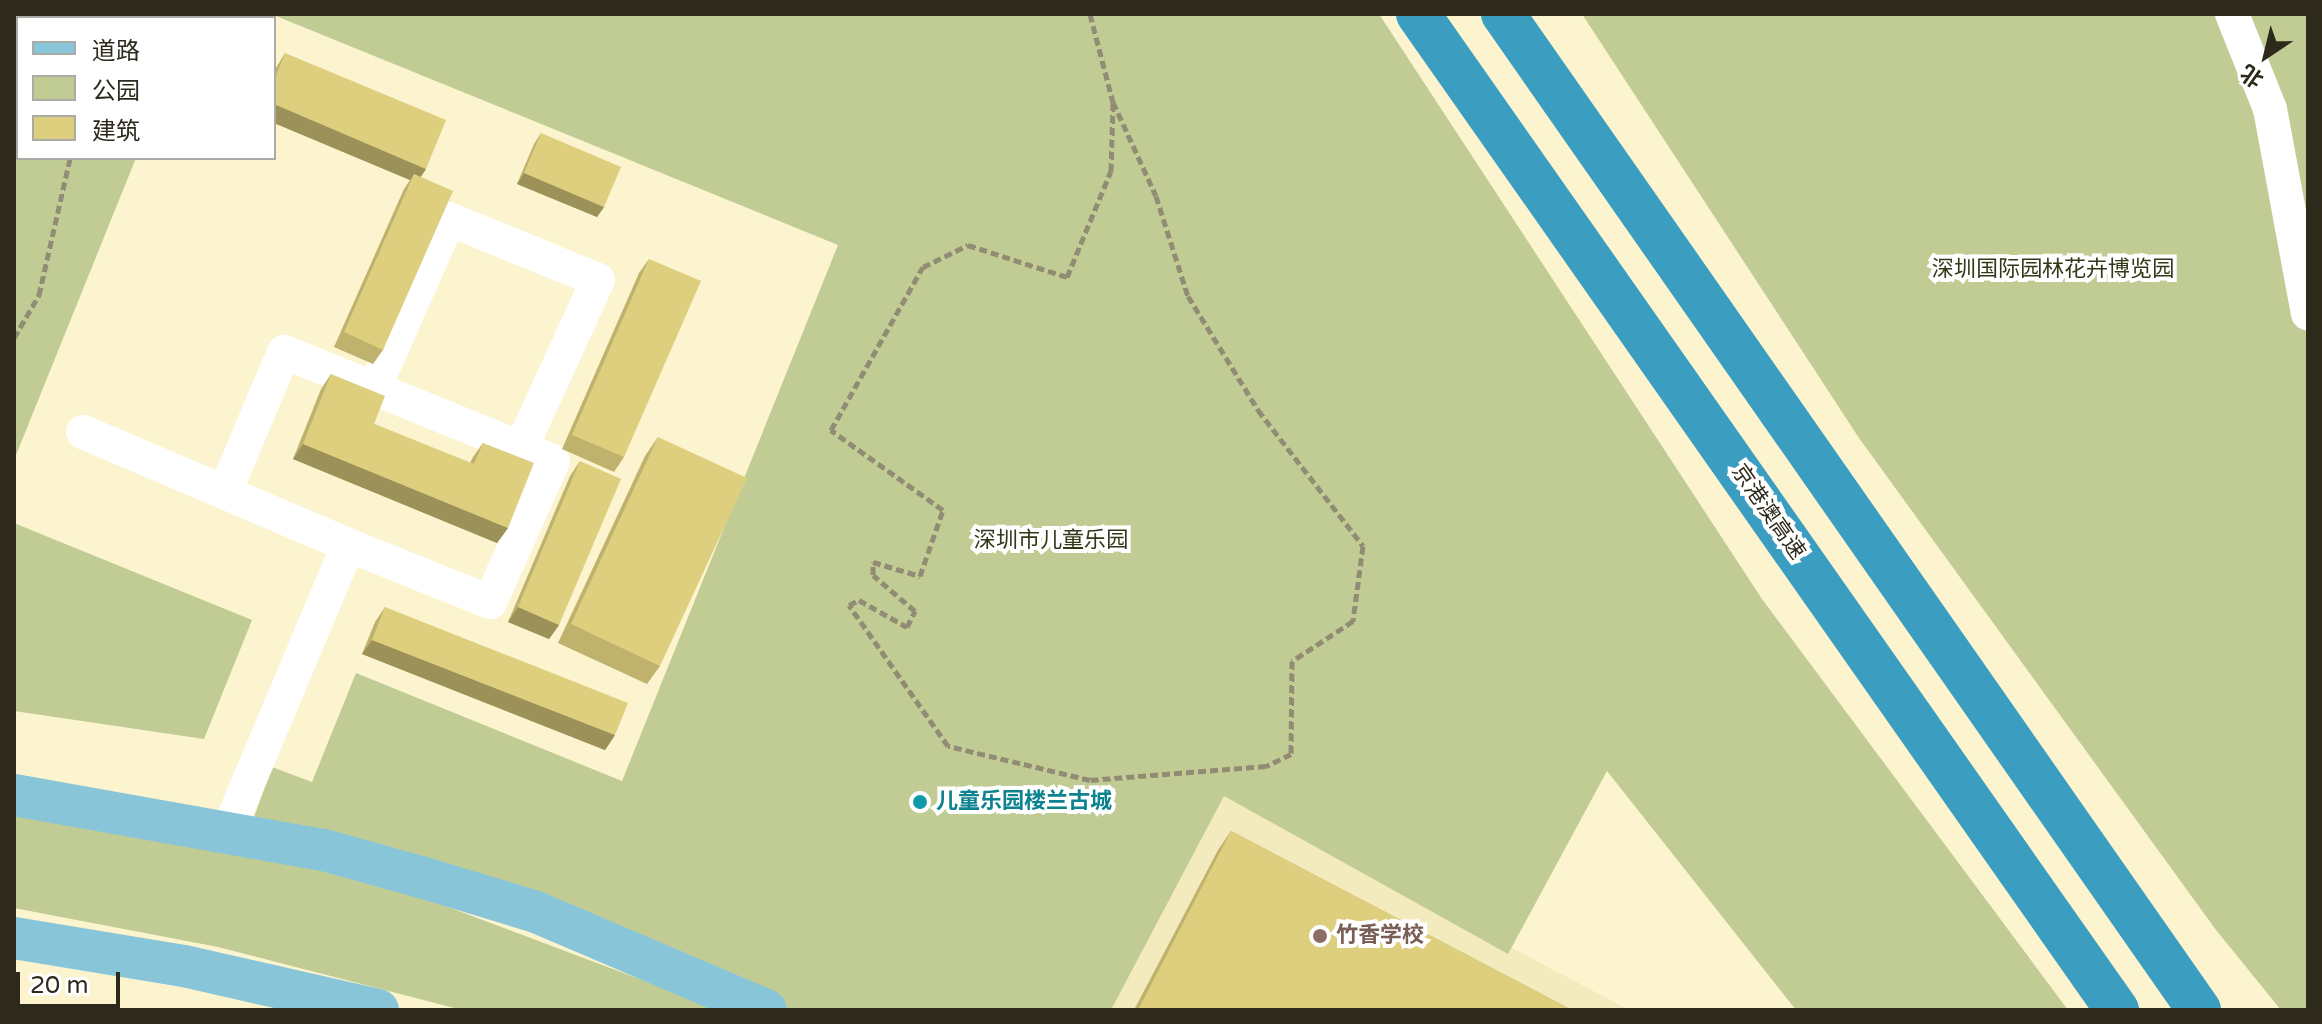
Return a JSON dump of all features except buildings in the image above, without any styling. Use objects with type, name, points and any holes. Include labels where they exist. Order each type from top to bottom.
[{"type":"highway","name":"京港澳高速","points":[[1418,14],[2117,1010]]},
{"type":"highway","points":[[1503,14],[2199,1010]]},
{"type":"main road","points":[[14,795],[324,850],[536,912],[766,1010]]},
{"type":"main road","points":[[14,938],[184,966],[378,1010]]},
{"type":"lane","points":[[2232,14],[2270,109],[2308,314]]},
{"type":"lane","points":[[374,389],[449,219],[598,280],[521,448]]},
{"type":"lane","points":[[83,432],[348,545],[490,602],[553,461],[284,352],[225,492]]},
{"type":"lane","points":[[228,831],[348,545]]},
{"type":"path","points":[[1090,14],[1113,102],[1156,196],[1188,296],[1258,410],[1363,546],[1353,621],[1292,661],[1291,754],[1266,766],[1090,780],[948,746],[849,605],[859,600],[907,627],[915,611],[873,575],[873,562],[920,576],[943,510],[831,430],[923,267],[968,245],[1067,277],[1111,171],[1113,102]]},
{"type":"path","points":[[14,338],[39,295],[70,160]]},
{"type":"shaded area","name":"竹香学校","points":[[1224,795],[1629,1010],[1111,1010]]},
{"type":"green space","points":[[14,14],[194,14],[16,16],[16,160],[135,160],[14,460]]},
{"type":"green space","name":"深圳市儿童乐园","points":[[271,14],[1379,14],[1762,599],[2068,1010],[1796,1010],[1607,771],[1508,954],[1224,796],[1111,1010],[790,1010],[608,926],[253,820],[272,767],[312,782],[356,673],[622,781],[838,245]]},
{"type":"green space","name":"深圳国际园林花卉博览园","points":[[1582,14],[2308,14],[2308,1010],[2281,1010],[2216,930],[1859,438]]},
{"type":"green space","points":[[14,523],[252,620],[204,739],[14,711]]},
{"type":"green space","points":[[14,812],[327,871],[427,899],[722,1010],[462,1010],[218,947],[14,908]]},
{"type":"place","name":"儿童乐园楼兰古城","points":[[920,802]]},
{"type":"place","name":"竹香学校","points":[[1320,936]]}]
